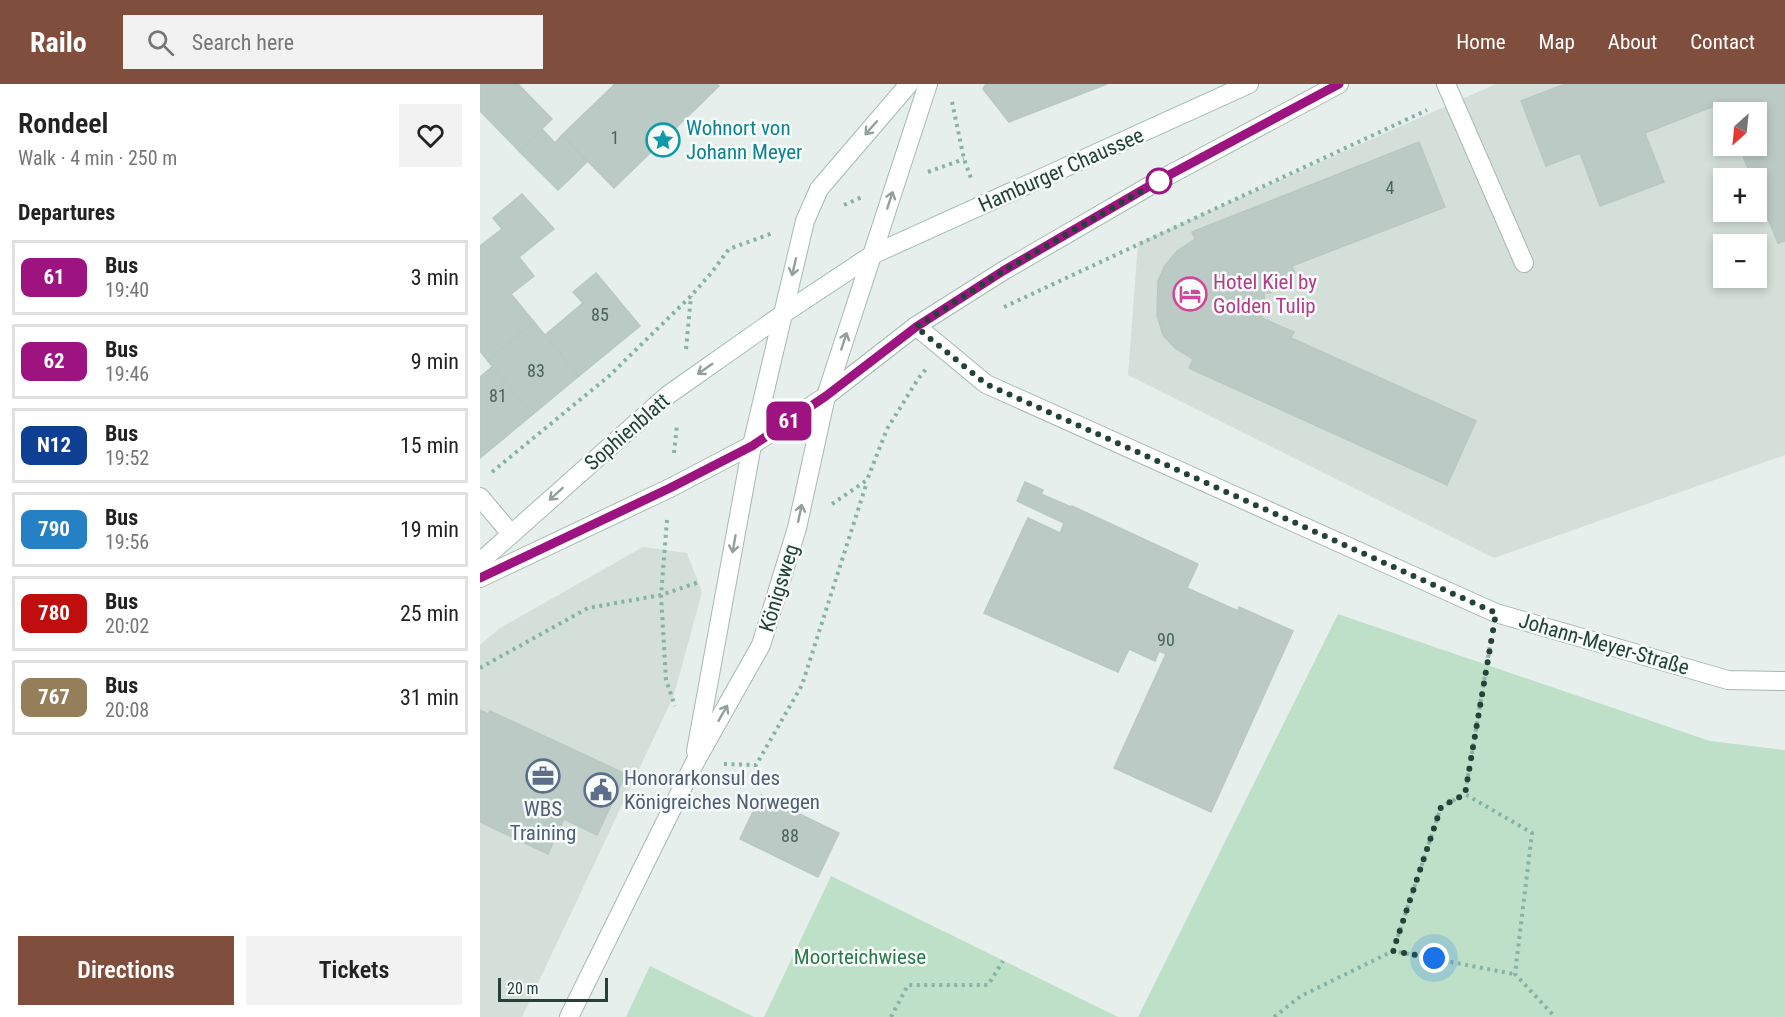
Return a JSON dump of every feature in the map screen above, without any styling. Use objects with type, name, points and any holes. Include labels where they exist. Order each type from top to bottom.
[{"type":"main road","name":"Königsweg","points":[[694,764],[752,446],[805,221],[819,189],[909,84]]},
{"type":"main road","name":"Königsweg","points":[[569,1017],[694,764],[761,645],[797,528],[826,396],[928,84]]},
{"type":"main road","name":"Hamburger Chaussee","points":[[783,314],[872,255],[1250,84]]},
{"type":"main road","points":[[480,578],[670,488],[752,446],[826,396],[916,327],[1003,271],[1158,181],[1339,84]]},
{"type":"main road","points":[[1449,91],[1524,263]]},
{"type":"main road","name":"Sophienblatt","points":[[480,562],[668,395],[783,314]]},
{"type":"main road","name":"Johann-Meyer-Straße","points":[[916,327],[986,384],[1496,613],[1728,680],[1785,681]]},
{"type":"main road","points":[[480,497],[511,534]]},
{"type":"path","points":[[996,311],[1449,91]]},
{"type":"path","points":[[951,95],[964,159]]},
{"type":"path","points":[[489,474],[609,376],[691,296],[729,249],[805,221]]},
{"type":"path","points":[[677,712],[666,680],[661,595],[691,296]]},
{"type":"path","points":[[694,764],[756,765],[802,685],[867,480],[887,429],[918,379],[943,348]]},
{"type":"path","points":[[797,528],[867,480]]},
{"type":"path","points":[[480,668],[588,608],[661,595],[729,572]]},
{"type":"path","points":[[1465,794],[1496,613]]},
{"type":"path","points":[[1393,951],[1441,807],[1465,794]]},
{"type":"path","points":[[1465,794],[1532,833],[1515,974]]},
{"type":"path","points":[[1274,1017],[1301,996],[1393,951],[1515,974],[1555,1017]]},
{"type":"path","points":[[891,1017],[908,984],[988,985],[1003,960]]},
{"type":"shaded area","points":[[1496,84],[1785,84],[1785,455],[1494,558],[1128,375],[1138,243]]},
{"type":"shaded area","points":[[643,547],[687,553],[702,592],[674,695],[522,1017],[480,1017],[480,645],[500,628]]},
{"type":"green space","points":[[1338,614],[1710,741],[1785,750],[1785,1017],[1138,1017]]},
{"type":"green space","name":"Moorteichwiese","points":[[831,876],[1118,1017],[764,1017]]},
{"type":"green space","name":"Moorteichwiese","points":[[650,966],[754,1017],[626,1017]]},
{"type":"building","points":[[480,84],[518,84],[552,119],[519,151],[480,111]]},
{"type":"building","points":[[615,84],[717,84],[719,86],[614,188],[562,135]]},
{"type":"building","points":[[986,84],[1107,84],[1009,122],[983,89]]},
{"type":"building","points":[[1565,84],[1785,84],[1785,241],[1778,243],[1767,216],[1767,168],[1748,168],[1743,156],[1767,156],[1767,102],[1713,102],[1713,107],[1645,133],[1664,182],[1600,206],[1580,153],[1546,166],[1521,101]]},
{"type":"building","points":[[542,129],[555,143],[562,135],[587,162],[558,190],[519,151]]},
{"type":"building","points":[[1419,142],[1445,207],[1292,266],[1295,273],[1268,282],[1271,293],[1264,293],[1265,307],[1262,318],[1294,332],[1291,338],[1476,421],[1447,485],[1189,368],[1193,359],[1175,348],[1163,335],[1157,315],[1158,281],[1164,267],[1177,251],[1195,239],[1192,232]]},
{"type":"building","points":[[522,194],[554,229],[519,257],[534,276],[511,294],[534,322],[488,361],[480,351],[480,246],[502,229],[493,218]]},
{"type":"building","points":[[596,273],[640,326],[579,376],[545,335],[583,303],[573,292]]},
{"type":"building","points":[[534,322],[579,376],[532,415],[488,361]]},
{"type":"building","points":[[493,366],[532,415],[480,458],[480,377]]},
{"type":"building","points":[[1025,482],[1043,490],[1041,494],[1198,564],[1187,588],[1238,611],[1239,607],[1293,631],[1211,812],[1114,768],[1166,654],[1159,651],[1155,661],[1129,649],[1118,672],[984,613],[1028,518],[1060,533],[1064,523],[1017,501]]},
{"type":"building","points":[[480,710],[488,714],[490,711],[626,774],[597,835],[564,819],[548,854],[480,822]]},
{"type":"building","points":[[761,795],[839,833],[818,877],[740,839]]},
{"type":"bus line","name":"61","points":[[480,578],[670,488],[752,446],[826,396],[916,327],[1003,271],[1158,181],[1339,84]]},
{"type":"place","name":"Wohnort von Johann Meyer","points":[[663,140]]},
{"type":"place","name":"Hotel Kiel by Golden Tulip","points":[[1190,294]]},
{"type":"place","name":"WBS Training","points":[[543,776]]},
{"type":"place","name":"Honorarkonsul des Königreiches Norwegen","points":[[601,790]]},
{"type":"route","points":[[1159,181],[1003,271],[916,327],[986,384],[1496,613],[1465,794],[1441,807],[1393,951],[1434,958]]}]
